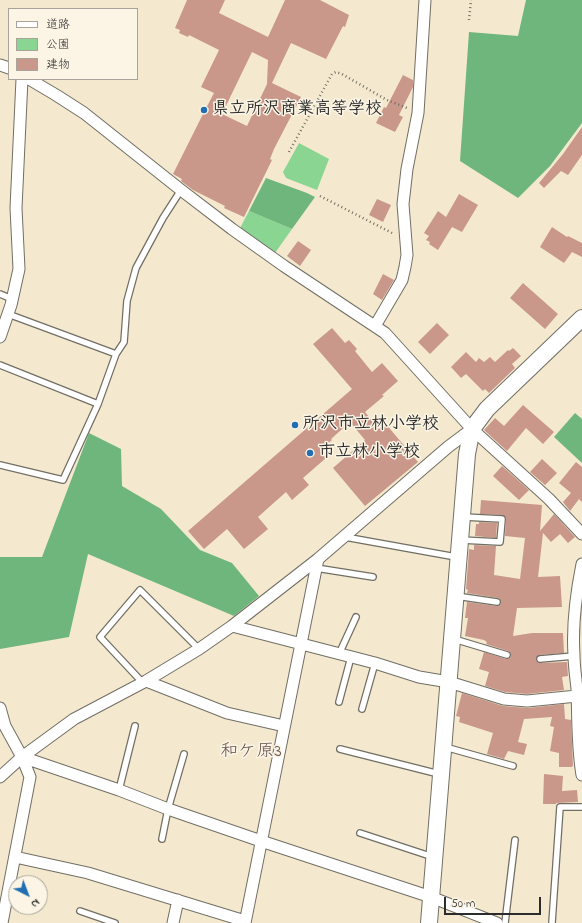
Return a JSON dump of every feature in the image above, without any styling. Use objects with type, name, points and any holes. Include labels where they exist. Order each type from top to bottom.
[{"type":"street","points":[[375,326],[402,280],[407,255],[403,204],[407,169],[418,113],[425,0]]},
{"type":"street","points":[[0,337],[8,314],[19,269],[16,208],[22,80]]},
{"type":"street","points":[[31,80],[56,94],[84,113],[181,190],[284,266],[385,333],[472,429],[549,499],[582,534]]},
{"type":"street","points":[[0,777],[22,757],[74,719],[145,682],[199,649],[317,563],[342,537],[448,447],[472,429],[487,409],[582,318]]},
{"type":"street","points":[[429,923],[467,454],[472,429]]},
{"type":"street","points":[[15,857],[88,873],[245,922],[317,563]]},
{"type":"street","points":[[582,564],[576,597],[574,656],[579,670],[577,696],[582,775]]},
{"type":"street","points":[[232,626],[375,663],[419,677],[449,682],[504,699],[527,701],[577,696]]},
{"type":"street","points":[[145,682],[227,713],[284,726]]},
{"type":"street","points":[[0,708],[5,726],[22,757],[30,777],[2,923]]},
{"type":"street","points":[[22,757],[261,841],[431,897],[497,923]]},
{"type":"street","points":[[173,923],[178,900]]},
{"type":"lane","points":[[0,465],[63,480],[98,404],[116,354],[124,342],[127,301],[136,268],[163,218],[181,190]]},
{"type":"lane","points":[[0,294],[12,299]]},
{"type":"lane","points":[[8,314],[116,354]]},
{"type":"lane","points":[[0,365],[98,404]]},
{"type":"lane","points":[[460,540],[500,542],[502,519],[462,517]]},
{"type":"lane","points":[[342,537],[459,557]]},
{"type":"lane","points":[[317,563],[373,576]]},
{"type":"lane","points":[[145,682],[100,637],[140,590],[199,649]]},
{"type":"lane","points":[[456,596],[498,602]]},
{"type":"lane","points":[[339,654],[356,616]]},
{"type":"lane","points":[[452,638],[507,655]]},
{"type":"lane","points":[[540,659],[574,656]]},
{"type":"lane","points":[[338,702],[351,657]]},
{"type":"lane","points":[[362,709],[375,663]]},
{"type":"lane","points":[[119,790],[135,726]]},
{"type":"lane","points":[[444,747],[513,766]]},
{"type":"lane","points":[[340,749],[441,775]]},
{"type":"lane","points":[[162,839],[168,809],[184,754]]},
{"type":"lane","points":[[552,923],[560,806],[582,806]]},
{"type":"lane","points":[[360,833],[435,858]]},
{"type":"lane","points":[[505,923],[515,840]]},
{"type":"lane","points":[[80,911],[115,923]]},
{"type":"path","points":[[469,20],[471,0]]},
{"type":"path","points":[[289,152],[332,74],[336,72],[386,100],[418,113]]},
{"type":"path","points":[[320,196],[406,240]]},
{"type":"green space","points":[[526,0],[582,0],[582,123],[550,166],[518,198],[460,161],[469,32],[518,36]]},
{"type":"green space","points":[[299,143],[329,159],[317,190],[286,178],[283,172]]},
{"type":"green space","points":[[266,178],[315,197],[292,229],[249,211]]},
{"type":"green space","points":[[249,211],[292,229],[275,253],[240,228]]},
{"type":"green space","points":[[575,413],[582,419],[582,463],[554,437]]},
{"type":"green space","points":[[89,433],[121,449],[122,486],[161,509],[200,550],[232,563],[259,596],[234,616],[88,554],[69,637],[0,649],[0,557],[42,557]]},
{"type":"building","points":[[187,0],[225,0],[219,13],[268,37],[285,0],[320,0],[349,15],[345,27],[343,26],[326,59],[291,43],[272,83],[301,97],[274,149],[270,159],[272,160],[244,217],[224,208],[225,206],[193,190],[181,181],[182,179],[173,174],[214,93],[201,87],[219,50],[189,35],[188,37],[179,33],[180,30],[175,28]],"holes":[[[252,52],[268,60],[267,84],[247,126],[222,114]]]},
{"type":"building","points":[[403,75],[413,80],[413,87],[399,115],[403,117],[395,132],[376,123],[384,107],[386,108]]},
{"type":"building","points":[[582,127],[582,155],[568,175],[561,171],[544,188],[539,183],[563,154]]},
{"type":"building","points":[[459,194],[478,205],[462,232],[452,227],[438,250],[429,244],[430,242],[426,240],[429,236],[424,233],[438,211],[446,217]]},
{"type":"building","points":[[377,199],[391,205],[383,222],[369,215]]},
{"type":"building","points":[[552,227],[567,237],[568,236],[582,243],[582,257],[572,252],[564,263],[540,247]]},
{"type":"building","points":[[298,241],[311,250],[300,266],[287,256]]},
{"type":"building","points":[[383,274],[394,280],[382,300],[373,294]]},
{"type":"building","points":[[523,283],[558,314],[545,329],[510,298]]},
{"type":"building","points":[[437,323],[449,335],[430,354],[418,342]]},
{"type":"building","points":[[332,328],[345,343],[349,340],[357,349],[355,351],[372,372],[382,363],[398,381],[382,395],[384,396],[365,412],[379,429],[385,423],[418,462],[365,506],[333,468],[365,440],[350,422],[320,450],[326,458],[303,478],[309,485],[292,500],[286,492],[258,517],[268,529],[244,549],[227,529],[204,549],[188,531],[352,389],[313,344]]},
{"type":"building","points":[[513,348],[521,356],[512,364],[515,368],[489,393],[485,389],[483,391],[466,374],[461,378],[451,367],[466,352],[476,362],[479,358],[484,362],[490,357],[495,362],[508,350],[509,351]]},
{"type":"building","points":[[523,405],[554,432],[543,444],[526,428],[507,451],[484,430],[495,418],[504,426]]},
{"type":"building","points":[[542,459],[557,473],[545,485],[530,472]]},
{"type":"building","points":[[576,462],[582,467],[582,502],[579,499],[570,511],[563,502],[571,493],[559,483]]},
{"type":"building","points":[[502,466],[529,490],[519,500],[493,476]]},
{"type":"building","points":[[481,500],[542,505],[540,531],[554,514],[575,537],[568,543],[560,534],[551,542],[543,533],[538,577],[560,576],[562,607],[517,608],[513,636],[532,633],[563,633],[564,653],[539,655],[536,659],[537,662],[540,663],[567,662],[568,676],[562,677],[564,690],[527,694],[505,692],[485,686],[489,672],[479,669],[484,652],[506,659],[510,658],[511,654],[508,651],[486,644],[487,642],[484,640],[465,636],[468,618],[465,618],[467,602],[496,606],[500,605],[501,602],[498,598],[467,593],[469,549],[474,550],[474,545],[496,546],[494,575],[520,579],[525,538],[505,536],[506,517],[502,515],[480,514]]},
{"type":"building","points":[[479,522],[497,523],[496,538],[475,536],[476,524],[479,524]]},
{"type":"building","points":[[462,693],[503,706],[528,708],[564,704],[565,719],[571,720],[573,766],[559,767],[559,753],[550,751],[554,727],[550,726],[552,717],[524,719],[518,742],[527,744],[524,755],[508,751],[504,759],[487,754],[493,733],[459,722],[460,717],[456,716]]},
{"type":"building","points":[[544,774],[563,776],[562,791],[577,790],[578,802],[543,804]]},
{"type":"place","name":"県立所沢商業高等学校","points":[[204,110]]},
{"type":"place","name":"所沢市立林小学校","points":[[295,425]]},
{"type":"place","name":"市立林小学校","points":[[310,453]]},
{"type":"district","name":"和ケ原3","points":[[251,753]]}]
